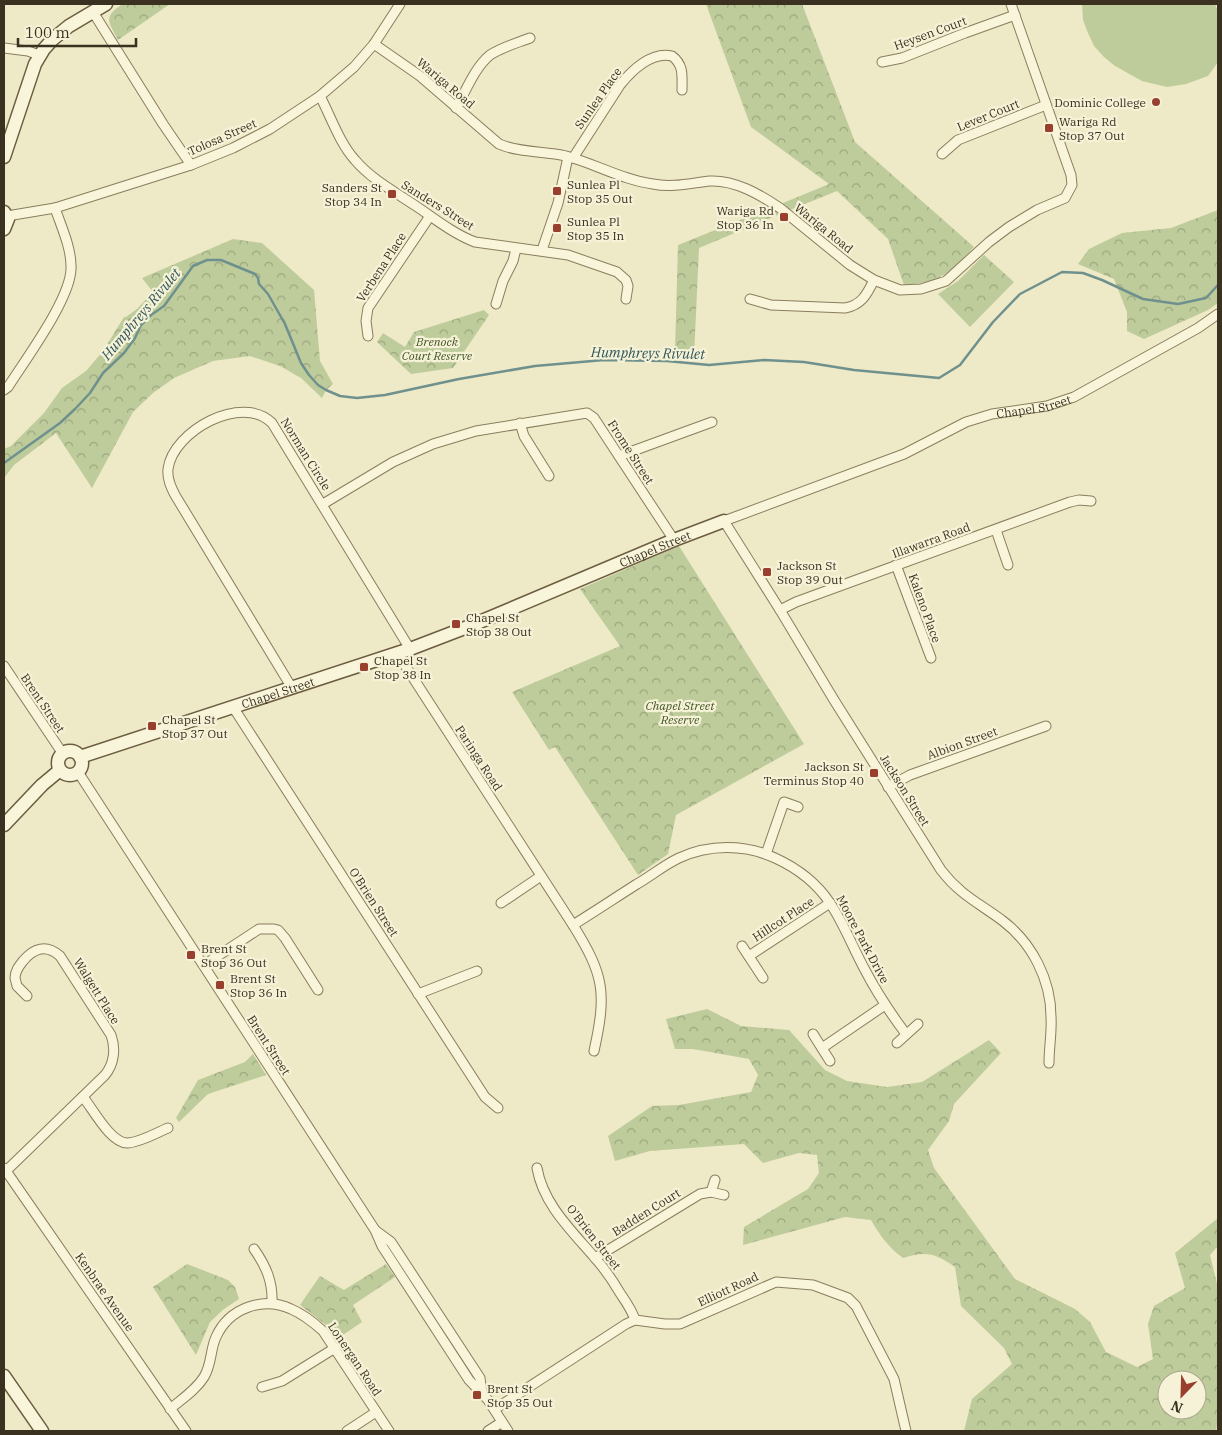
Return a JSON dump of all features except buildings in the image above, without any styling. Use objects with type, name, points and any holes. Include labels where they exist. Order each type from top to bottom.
[{"type":"street","points":[[4,157],[39,55],[53,38],[106,4]]},
{"type":"street","name":"Tolosa Street","points":[[5,219],[55,208],[191,165],[233,148],[270,129],[320,96],[354,67],[374,44],[400,4]]},
{"type":"street","name":"Wariga Road","points":[[374,44],[408,67],[499,144],[515,149],[570,158],[654,185],[671,186],[712,181],[744,188],[780,208],[850,265],[874,280],[900,290],[921,289],[939,285],[951,278],[1003,230],[1024,217],[1061,200],[1068,195],[1072,186],[1072,175],[1011,4]]},
{"type":"street","points":[[93,12],[191,165]]},
{"type":"street","name":"Heysen Court","points":[[882,62],[902,58],[1015,15]]},
{"type":"street","points":[[456,108],[486,59],[502,48],[530,38]]},
{"type":"street","points":[[4,48],[28,51],[39,55]]},
{"type":"street","name":"Sunlea Place","points":[[542,250],[558,203],[570,158],[628,75],[644,62],[661,55],[672,56],[681,68],[682,90]]},
{"type":"street","name":"Sanders Street","points":[[320,96],[344,144],[355,160],[381,183],[430,216],[465,238],[475,242],[516,249],[542,250],[580,259],[617,272],[626,280],[628,286],[626,299]]},
{"type":"street","name":"Lever Court","points":[[942,154],[958,140],[1046,105]]},
{"type":"street","points":[[4,390],[8,387],[61,303],[69,286],[71,276],[70,258],[55,208]]},
{"type":"street","name":"Verbena Place","points":[[368,336],[366,321],[368,308],[430,216]]},
{"type":"street","points":[[496,304],[516,249]]},
{"type":"street","points":[[750,299],[771,305],[845,308],[862,300],[874,280]]},
{"type":"street","name":"Chapel Street","points":[[80,758],[397,654],[470,626],[674,540],[904,454],[966,422],[992,414],[1047,406],[1074,397],[1190,333],[1218,314]]},
{"type":"street","name":"Norman Circle","points":[[292,688],[171,487],[168,471],[173,454],[187,438],[206,423],[230,414],[255,412],[268,418],[277,429],[410,649]]},
{"type":"street","name":"Frome Street","points":[[323,504],[393,462],[433,444],[476,430],[587,413],[594,418],[674,540]]},
{"type":"street","points":[[619,456],[712,422]]},
{"type":"street","points":[[520,423],[524,436],[549,476]]},
{"type":"street","name":"Illawarra Road","points":[[780,610],[796,602],[1070,502],[1079,500],[1091,501]]},
{"type":"street","name":"Jackson Street","points":[[724,522],[888,787],[948,880],[968,898],[1010,926],[1034,955],[1046,986],[1050,1003],[1049,1063]]},
{"type":"street","points":[[996,530],[1008,565]]},
{"type":"street","name":"Kaleno Place","points":[[896,565],[931,658]]},
{"type":"street","name":"Paringa Road","points":[[397,654],[593,960],[601,983],[601,1015],[594,1051]]},
{"type":"street","name":"Brent Street","points":[[5,672],[63,754]]},
{"type":"street","name":"O'Brien Street","points":[[233,707],[485,1097],[498,1108]]},
{"type":"street","name":"Albion Street","points":[[888,787],[910,775],[1046,726]]},
{"type":"street","points":[[70,752],[78,754],[82,764],[78,772],[67,774],[60,770],[59,760],[63,754],[70,752]]},
{"type":"street","points":[[4,824],[42,785],[60,770]]},
{"type":"street","name":"Brent Street","points":[[78,772],[375,1230],[382,1246],[469,1380],[482,1392],[508,1431]]},
{"type":"street","points":[[766,854],[780,800],[798,807]]},
{"type":"street","name":"Moore Park Drive","points":[[572,925],[686,855],[711,849],[727,848],[741,848],[766,854],[793,867],[820,888],[885,1005],[906,1034]]},
{"type":"street","points":[[501,903],[540,876]]},
{"type":"street","name":"Hillcot Place","points":[[749,956],[830,903]]},
{"type":"street","points":[[204,965],[259,929],[274,929],[278,930],[285,938],[318,990]]},
{"type":"street","name":"Hillcot Place","points":[[742,946],[763,978]]},
{"type":"street","name":"Walgett Place","points":[[5,1169],[83,1097],[109,1070],[114,1049],[111,1035],[60,956],[50,949],[33,950],[17,969],[15,974],[16,982],[27,996]]},
{"type":"street","points":[[418,994],[477,971]]},
{"type":"street","points":[[822,1048],[885,1005]]},
{"type":"street","points":[[897,1043],[918,1024]]},
{"type":"street","points":[[813,1034],[830,1061]]},
{"type":"street","points":[[83,1097],[110,1134],[119,1141],[130,1143],[168,1128]]},
{"type":"street","name":"O'Brien Street","points":[[537,1168],[541,1185],[548,1198],[566,1225],[609,1275],[630,1307],[634,1320]]},
{"type":"street","name":"Kenbrae Avenue","points":[[5,1169],[186,1431]]},
{"type":"street","points":[[712,1192],[715,1180]]},
{"type":"street","name":"Badden Court","points":[[595,1258],[700,1194],[712,1192],[724,1194]]},
{"type":"street","points":[[254,1249],[267,1270],[272,1289],[272,1303]]},
{"type":"street","name":"Elliott Road","points":[[634,1320],[680,1324],[776,1282],[805,1283],[831,1291],[852,1302],[868,1328],[894,1379],[906,1431]]},
{"type":"street","name":"Lonergan Road","points":[[170,1409],[203,1379],[210,1366],[216,1338],[223,1325],[234,1314],[245,1307],[272,1303],[290,1308],[308,1318],[323,1331],[389,1431]]},
{"type":"street","points":[[495,1409],[634,1320]]},
{"type":"street","points":[[262,1386],[282,1381],[334,1348]]},
{"type":"street","points":[[4,1376],[42,1431]]},
{"type":"street","points":[[347,1431],[376,1412]]},
{"type":"street","points":[[488,1431],[502,1422]]},
{"type":"green space","points":[[123,4],[170,4],[118,40],[109,20],[112,13]]},
{"type":"green space","points":[[706,4],[802,4],[855,142],[974,247],[958,264],[936,279],[904,285],[888,239],[837,191],[790,210],[783,203],[829,184],[751,127]]},
{"type":"green space","points":[[1082,4],[1215,4],[1218,12],[1218,62],[1208,76],[1186,84],[1167,87],[1142,81],[1115,66],[1094,46],[1083,20]]},
{"type":"green space","points":[[773,207],[780,214],[699,248],[694,357],[675,351],[678,245]]},
{"type":"green space","points":[[1218,210],[1218,303],[1208,310],[1144,339],[1127,331],[1127,312],[1114,279],[1078,264],[1089,249],[1122,233],[1171,228]]},
{"type":"green space","points":[[233,239],[262,243],[314,290],[320,361],[333,384],[326,390],[322,398],[301,378],[280,366],[250,356],[213,361],[174,378],[153,393],[133,412],[92,488],[56,433],[14,465],[4,478],[4,449],[11,446],[44,413],[62,388],[86,371],[103,351],[124,317],[137,309],[153,292],[142,278]]},
{"type":"green space","points":[[984,255],[1014,282],[970,327],[938,294],[958,281]]},
{"type":"green space","name":"Brenock Court Reserve","points":[[484,310],[489,315],[453,368],[411,374],[377,342],[383,333],[405,347],[414,332]]},
{"type":"green space","name":"Chapel Street Reserve","points":[[679,546],[804,744],[676,815],[668,854],[638,875],[555,747],[549,750],[512,692],[620,646],[580,589]]},
{"type":"green space","points":[[707,1009],[741,1026],[789,1030],[825,1070],[847,1081],[887,1087],[922,1082],[989,1040],[1001,1053],[954,1104],[949,1121],[928,1150],[934,1168],[1015,1279],[1075,1309],[1090,1322],[1106,1352],[1137,1367],[1153,1359],[1148,1324],[1154,1306],[1185,1288],[1175,1253],[1218,1218],[1218,1246],[1210,1255],[1218,1288],[1218,1417],[1216,1431],[964,1431],[972,1399],[1012,1364],[1004,1348],[961,1306],[955,1267],[936,1256],[918,1254],[903,1258],[884,1240],[871,1220],[845,1217],[743,1245],[744,1227],[808,1189],[819,1173],[817,1155],[799,1153],[763,1163],[744,1144],[650,1151],[615,1161],[608,1136],[652,1106],[679,1105],[751,1092],[758,1075],[749,1059],[693,1049],[675,1049],[666,1019]]},
{"type":"green space","points":[[253,1054],[266,1075],[208,1094],[179,1122],[176,1118],[198,1080],[245,1062]]},
{"type":"green space","points":[[187,1264],[228,1280],[235,1287],[239,1299],[210,1322],[196,1355],[153,1287]]},
{"type":"green space","points":[[386,1264],[395,1277],[353,1305],[362,1322],[337,1339],[326,1325],[300,1305],[320,1276],[344,1290]]},
{"type":"waterway","name":"Humphreys Rivulet","points":[[4,463],[60,423],[75,409],[90,393],[103,373],[124,353],[135,338],[141,325],[164,306],[193,266],[207,260],[221,260],[255,274],[259,284],[268,294],[285,324],[301,363],[309,375],[318,385],[326,390],[340,396],[357,398],[385,395],[459,379],[535,366],[604,360],[667,361],[709,365],[764,360],[804,362],[854,370],[939,378],[960,365],[993,322],[1020,294],[1062,272],[1083,273],[1143,299],[1178,304],[1206,298],[1218,285]]},
{"type":"place","name":"Dominic College","points":[[1156,102]]},
{"type":"place","name":"Wariga Rd Stop 37 Out","points":[[1049,128]]},
{"type":"place","name":"Sunlea Pl Stop 35 Out","points":[[557,191]]},
{"type":"place","name":"Sanders St Stop 34 In","points":[[392,194]]},
{"type":"place","name":"Wariga Rd Stop 36 In","points":[[784,217]]},
{"type":"place","name":"Sunlea Pl Stop 35 In","points":[[557,228]]},
{"type":"place","name":"Jackson St Stop 39 Out","points":[[767,572]]},
{"type":"place","name":"Chapel St Stop 38 Out","points":[[456,624]]},
{"type":"place","name":"Chapel St Stop 38 In","points":[[364,667]]},
{"type":"place","name":"Chapel St Stop 37 Out","points":[[152,726]]},
{"type":"place","name":"Jackson St Terminus Stop 40","points":[[874,773]]},
{"type":"place","name":"Brent St Stop 36 Out","points":[[191,955]]},
{"type":"place","name":"Brent St Stop 36 In","points":[[220,985]]},
{"type":"place","name":"Brent St Stop 35 Out","points":[[477,1395]]}]
